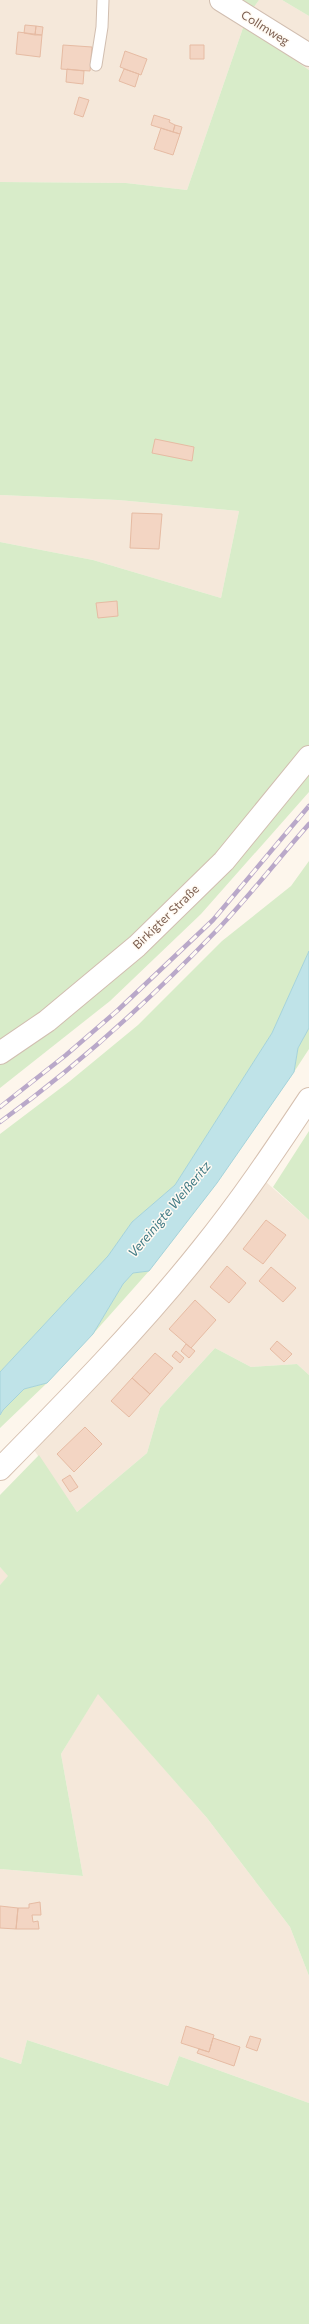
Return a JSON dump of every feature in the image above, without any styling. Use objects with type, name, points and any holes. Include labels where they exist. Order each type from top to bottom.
[{"type":"street","name":"Collmweg","points":[[221,0],[309,56]]},
{"type":"street","name":"Birkigter Straße","points":[[0,1053],[47,1021],[137,946],[224,861],[309,757]]},
{"type":"street","points":[[0,1469],[100,1367],[189,1265],[262,1170],[309,1099]]},
{"type":"lane","points":[[96,65],[102,27],[103,0]]},
{"type":"shaded area","points":[[0,0],[242,0],[254,7],[259,0],[282,0],[309,16],[309,70],[244,25],[187,190],[126,183],[0,182]]},
{"type":"shaded area","points":[[0,495],[118,500],[239,511],[221,598],[93,560],[0,542]]},
{"type":"shaded area","points":[[266,1182],[309,1220],[309,1375],[297,1364],[251,1367],[215,1348],[160,1408],[147,1453],[77,1512],[34,1450],[152,1325]]},
{"type":"shaded area","points":[[0,1567],[9,1576],[0,1585]]},
{"type":"shaded area","points":[[98,1693],[207,1818],[290,1927],[309,1976],[309,2103],[179,2056],[168,2086],[27,2040],[21,2064],[0,2057],[0,1869],[83,1876],[61,1754]]},
{"type":"green space","points":[[242,0],[259,0],[254,7]]},
{"type":"green space","points":[[282,0],[309,0],[309,16]]},
{"type":"green space","points":[[244,25],[309,70],[309,792],[201,914],[110,1001],[0,1088],[0,542],[93,560],[221,598],[239,511],[118,500],[0,495],[0,182],[126,183],[187,190]]},
{"type":"green space","points":[[309,861],[309,951],[272,1033],[175,1185],[132,1222],[108,1256],[0,1372],[0,1134],[70,1081],[138,1025],[222,941],[291,886]]},
{"type":"green space","points":[[309,1028],[309,1049],[294,1072],[298,1048]]},
{"type":"green space","points":[[309,1131],[309,1220],[273,1187]]},
{"type":"green space","points":[[149,1271],[93,1334],[123,1284],[133,1273]]},
{"type":"green space","points":[[215,1348],[251,1367],[297,1364],[309,1375],[309,1976],[290,1927],[207,1818],[98,1694],[61,1754],[83,1876],[0,1869],[0,1585],[8,1576],[0,1567],[0,1495],[39,1455],[77,1512],[147,1453],[160,1408]]},
{"type":"green space","points":[[47,1383],[0,1428],[0,1415],[3,1410],[24,1389]]},
{"type":"green space","points":[[27,2040],[168,2086],[179,2056],[309,2103],[309,2324],[0,2324],[0,2057],[21,2064]]},
{"type":"water","name":"Vereinigte Weißeritz","points":[[309,951],[309,1028],[298,1048],[294,1072],[217,1183],[149,1271],[133,1273],[123,1284],[93,1334],[47,1383],[24,1389],[0,1415],[0,1372],[108,1256],[132,1222],[175,1185],[272,1033]]},
{"type":"building","points":[[25,25],[36,26],[35,35],[24,33]]},
{"type":"building","points":[[36,26],[43,27],[42,35],[35,35]]},
{"type":"building","points":[[18,32],[42,35],[40,57],[16,54]]},
{"type":"building","points":[[63,45],[92,47],[90,71],[61,69]]},
{"type":"building","points":[[190,45],[204,45],[204,59],[190,59]]},
{"type":"building","points":[[125,51],[147,59],[141,75],[120,67]]},
{"type":"building","points":[[67,69],[84,71],[83,84],[66,82]]},
{"type":"building","points":[[124,69],[139,74],[135,87],[119,81]]},
{"type":"building","points":[[79,97],[89,100],[83,117],[74,114]]},
{"type":"building","points":[[154,115],[170,120],[169,122],[175,125],[173,132],[151,125]]},
{"type":"building","points":[[175,125],[182,127],[180,134],[173,132]]},
{"type":"building","points":[[161,128],[180,134],[173,155],[154,149]]},
{"type":"building","points":[[155,439],[194,447],[192,461],[152,453]]},
{"type":"building","points":[[132,513],[162,514],[159,549],[130,548]]},
{"type":"building","points":[[117,601],[118,616],[98,618],[96,603]]},
{"type":"building","points":[[266,1220],[286,1235],[263,1264],[243,1249]]},
{"type":"building","points":[[227,1266],[246,1283],[229,1303],[210,1287]]},
{"type":"building","points":[[271,1267],[296,1288],[283,1302],[259,1281]]},
{"type":"building","points":[[195,1300],[216,1320],[191,1348],[169,1329]]},
{"type":"building","points":[[277,1341],[292,1354],[284,1362],[270,1349]]},
{"type":"building","points":[[186,1344],[195,1351],[189,1358],[181,1351]]},
{"type":"building","points":[[176,1351],[184,1358],[180,1363],[172,1356]]},
{"type":"building","points":[[155,1353],[173,1368],[150,1394],[132,1378]]},
{"type":"building","points":[[132,1378],[150,1394],[129,1417],[111,1401]]},
{"type":"building","points":[[85,1427],[102,1444],[74,1472],[57,1454]]},
{"type":"building","points":[[70,1475],[78,1487],[70,1492],[62,1480]]},
{"type":"building","points":[[40,1902],[41,1915],[32,1915],[33,1922],[38,1921],[39,1929],[16,1929],[18,1908],[29,1908],[29,1904]]},
{"type":"building","points":[[0,1906],[18,1908],[16,1929],[0,1928]]},
{"type":"building","points":[[186,2026],[214,2035],[209,2052],[181,2043]]},
{"type":"building","points":[[250,2036],[261,2039],[257,2051],[246,2047]]},
{"type":"building","points":[[213,2038],[240,2047],[234,2066],[197,2053],[199,2049],[209,2052]]},
{"type":"railway","points":[[0,1107],[66,1055],[118,1010],[213,920],[309,806]]},
{"type":"railway","points":[[0,1122],[86,1054],[168,979],[220,927],[309,824]]}]
